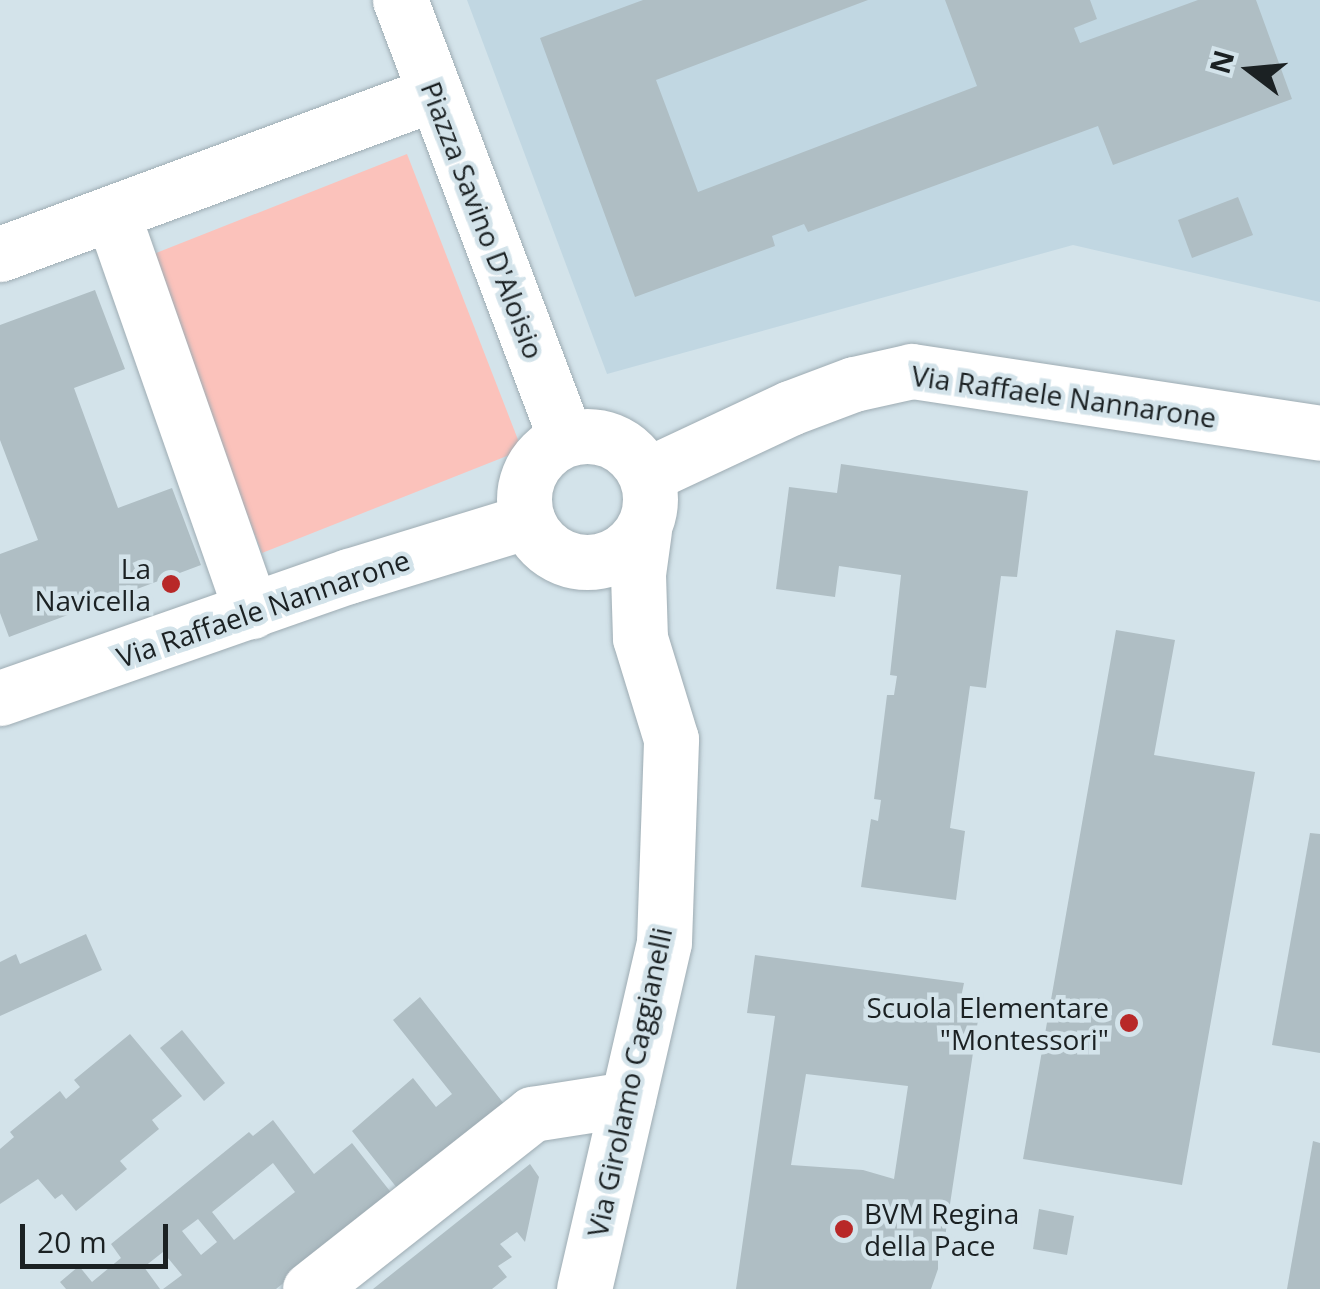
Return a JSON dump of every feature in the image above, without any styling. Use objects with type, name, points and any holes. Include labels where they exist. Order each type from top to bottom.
[{"type":"street","name":"Piazza Savino D'Aloisio","points":[[400,0],[566,439]]},
{"type":"street","points":[[0,254],[435,93]]},
{"type":"street","points":[[112,212],[252,611]]},
{"type":"street","name":"Via Raffaele Nannarone","points":[[647,475],[790,408],[854,384],[912,370],[1320,433]]},
{"type":"street","points":[[586,435],[614,441],[635,456],[647,475],[652,507],[644,530],[620,554],[588,563],[546,540],[524,496],[532,468],[543,454],[566,439],[586,435]]},
{"type":"street","name":"Via Girolamo Caggianelli","points":[[584,1289],[664,942],[671,739],[640,638],[638,574],[644,530]]},
{"type":"street","name":"Via Raffaele Nannarone","points":[[0,698],[252,611],[546,540]]},
{"type":"street","name":"Via Girolamo Caggianelli","points":[[546,540],[640,638]]},
{"type":"street","points":[[310,1289],[532,1114],[628,1099]]},
{"type":"shaded area","points":[[467,0],[1320,0],[1320,302],[1073,245],[607,374]]},
{"type":"shaded area","points":[[407,154],[522,450],[262,553],[146,257]]},
{"type":"building","points":[[643,0],[868,0],[656,80],[698,192],[977,86],[945,0],[1090,0],[1097,19],[1074,28],[1080,43],[1198,0],[1256,0],[1292,99],[1113,165],[1098,126],[808,232],[804,224],[772,236],[775,246],[635,297],[540,38]]},
{"type":"building","points":[[1238,197],[1253,235],[1192,258],[1178,220]]},
{"type":"building","points":[[95,290],[125,369],[74,388],[118,508],[172,488],[201,565],[9,637],[0,613],[0,554],[38,540],[0,440],[0,325]]},
{"type":"building","points":[[841,464],[1028,491],[1017,577],[1001,576],[986,688],[970,686],[950,828],[965,831],[956,900],[861,887],[871,819],[878,821],[881,800],[874,799],[887,695],[894,695],[897,676],[890,675],[901,575],[839,566],[835,597],[776,589],[789,487],[837,493]]},
{"type":"building","name":"Scuola Elementare \"Montessori\"","points":[[1116,630],[1175,640],[1154,755],[1255,772],[1182,1185],[1023,1159]]},
{"type":"building","points":[[1310,833],[1320,834],[1320,1053],[1272,1045]]},
{"type":"building","points":[[86,934],[102,970],[0,1016],[0,962],[16,954],[20,964]]},
{"type":"building","points":[[755,955],[964,983],[957,1017],[978,1020],[945,1237],[938,1236],[938,1269],[931,1289],[736,1289],[775,1016],[747,1013]],"holes":[[[806,1074],[908,1086],[894,1179],[863,1170],[791,1165]]]},
{"type":"building","points":[[420,997],[508,1109],[401,1193],[352,1131],[413,1078],[436,1107],[452,1094],[393,1020]]},
{"type":"building","points":[[182,1030],[225,1083],[204,1101],[160,1048]]},
{"type":"building","points":[[130,1034],[182,1096],[152,1120],[159,1129],[120,1161],[127,1169],[76,1211],[62,1194],[55,1199],[38,1179],[0,1204],[0,1149],[14,1137],[10,1132],[60,1091],[66,1099],[80,1087],[74,1080]]},
{"type":"building","points":[[273,1120],[314,1174],[352,1143],[393,1195],[276,1289],[163,1289],[182,1275],[163,1252],[144,1267],[160,1289],[66,1289],[60,1282],[79,1266],[92,1282],[121,1258],[111,1244],[249,1132],[253,1136]],"holes":[[[273,1163],[295,1192],[234,1240],[212,1212]],[[198,1219],[217,1242],[201,1255],[182,1231]]]},
{"type":"building","points":[[1313,1141],[1320,1143],[1320,1289],[1287,1289]]},
{"type":"building","points":[[530,1164],[539,1177],[525,1242],[517,1232],[500,1244],[512,1257],[498,1266],[507,1277],[492,1289],[373,1289]]},
{"type":"building","points":[[1039,1209],[1074,1216],[1067,1255],[1033,1249]]},
{"type":"place","name":"La Navicella","points":[[171,584]]},
{"type":"place","name":"Scuola Elementare \"Montessori\"","points":[[1129,1023]]},
{"type":"place","name":"BVM Regina della Pace","points":[[844,1229]]}]
